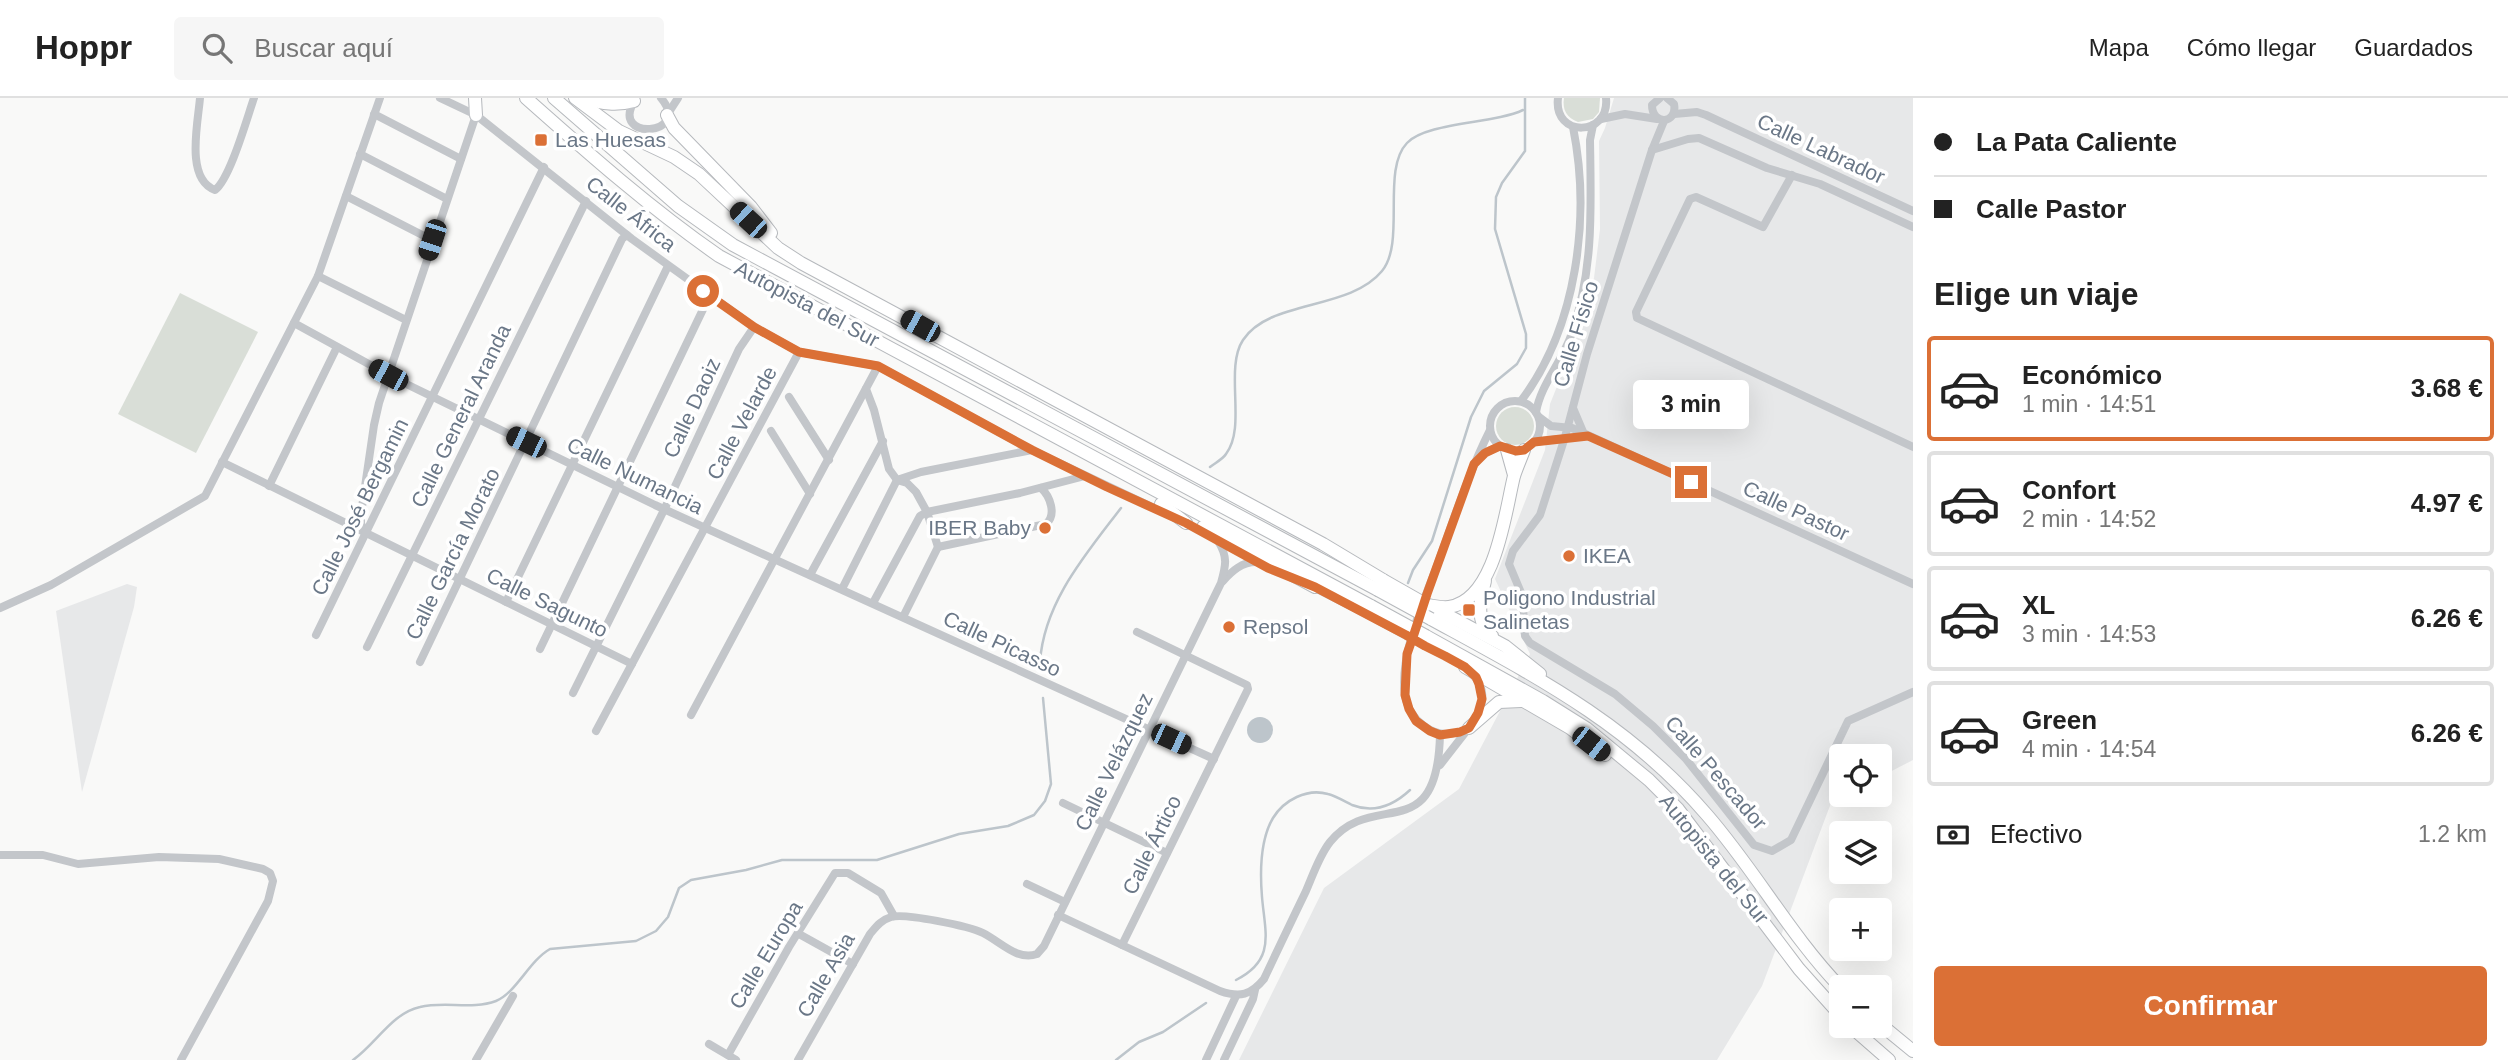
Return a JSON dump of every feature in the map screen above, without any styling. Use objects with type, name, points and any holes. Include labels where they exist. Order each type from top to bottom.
[{"type":"highway","points":[[475,98],[476,115]]},
{"type":"highway","name":"Autopista del Sur","points":[[526,98],[625,187],[666,220],[719,256],[1425,641],[1544,701],[1586,728],[1649,780],[1678,809],[1799,969],[1829,1003]]},
{"type":"highway","name":"Autopista del Sur","points":[[554,98],[677,206],[733,245],[1429,610],[1582,704],[1630,740],[1708,816],[1766,895],[1831,975]]},
{"type":"highway","points":[[575,98],[619,131],[691,168],[778,248],[801,263],[1323,544],[1381,585]]},
{"type":"highway","points":[[585,98],[604,104],[621,104],[636,99]]},
{"type":"highway","points":[[667,115],[674,128],[801,263]]},
{"type":"highway","points":[[1529,446],[1514,475],[1506,522],[1489,568],[1480,606],[1480,619],[1487,632],[1522,658],[1555,688]]},
{"type":"highway","points":[[1504,448],[1514,475]]},
{"type":"highway","points":[[1083,454],[1161,504],[1315,587]]},
{"type":"highway","points":[[1161,504],[1186,523]]},
{"type":"highway","points":[[1429,610],[1461,603],[1472,594],[1489,568]]},
{"type":"highway","points":[[1429,610],[1505,646]]},
{"type":"highway","points":[[1465,667],[1570,728],[1678,809]]},
{"type":"highway","points":[[1469,728],[1499,702],[1518,700],[1531,704]]},
{"type":"highway","points":[[1892,1035],[1913,1051]]},
{"type":"highway","points":[[1863,1038],[1889,1060]]},
{"type":"street","points":[[200,98],[195,153],[197,169],[202,180],[215,190],[229,167],[254,98]]},
{"type":"street","points":[[0,608],[51,585],[205,496],[318,276],[380,98]]},
{"type":"street","name":"Calle África","points":[[440,98],[476,115],[668,266],[754,327],[799,352],[878,366],[1032,450],[1186,523],[1256,562],[1369,610]]},
{"type":"street","points":[[661,98],[666,104],[667,115]]},
{"type":"street","points":[[636,99],[631,106],[631,118],[639,128],[651,131],[665,121],[678,98]]},
{"type":"street","points":[[1558,98],[1561,117],[1573,127],[1583,128],[1601,119],[1606,110],[1607,98]]},
{"type":"street","points":[[1607,98],[1625,114]]},
{"type":"street","points":[[1636,116],[1660,98]]},
{"type":"street","points":[[1601,119],[1625,114],[1661,120],[1674,114],[1674,104],[1667,98]]},
{"type":"street","points":[[1653,105],[1652,113],[1661,120]]},
{"type":"street","name":"Calle Labrador","points":[[1674,114],[1697,112],[1706,115],[1913,211]]},
{"type":"street","points":[[374,114],[461,159]]},
{"type":"street","points":[[366,533],[361,524],[361,513],[374,425],[432,240],[476,115]]},
{"type":"street","name":"Calle Físico","points":[[1513,551],[1540,514],[1661,120]]},
{"type":"street","points":[[1474,464],[1485,453],[1529,446],[1540,430],[1537,415],[1539,398],[1560,363],[1583,296],[1591,227],[1590,140],[1593,125]]},
{"type":"street","points":[[1521,401],[1548,360],[1571,294],[1580,227],[1578,150],[1573,127]]},
{"type":"street","points":[[1652,150],[1699,138],[1767,168],[1820,184],[1913,227]]},
{"type":"street","points":[[360,154],[447,199]]},
{"type":"street","name":"Calle José Bergamin","points":[[316,635],[544,167]]},
{"type":"street","points":[[1791,174],[1763,227],[1696,197],[1690,199],[1636,312],[1637,318],[1913,447]]},
{"type":"street","points":[[346,196],[432,240]]},
{"type":"street","name":"Calle General Aranda","points":[[367,647],[586,201]]},
{"type":"street","name":"Calle García Morato","points":[[420,662],[622,239],[627,235]]},
{"type":"street","points":[[506,602],[668,266]]},
{"type":"street","points":[[318,276],[406,320]]},
{"type":"street","points":[[540,649],[711,297]]},
{"type":"street","name":"Calle Numancia","points":[[294,323],[388,375],[479,420],[664,510],[775,560]]},
{"type":"street","name":"Calle Daoiz","points":[[573,693],[664,510],[739,349],[754,327]]},
{"type":"street","points":[[269,486],[337,347]]},
{"type":"street","name":"Calle Velarde","points":[[596,732],[799,352]]},
{"type":"street","points":[[691,715],[878,366]]},
{"type":"street","points":[[866,390],[889,469],[897,480],[907,483],[916,492],[927,512],[938,547],[903,617]]},
{"type":"street","points":[[789,397],[829,460]]},
{"type":"street","points":[[1469,728],[1440,735],[1416,721],[1409,709],[1405,686],[1407,654],[1474,464],[1490,430],[1493,414],[1498,408],[1513,401],[1521,401],[1537,415]]},
{"type":"street","points":[[1573,407],[1586,435]]},
{"type":"street","name":"Calle Pastor","points":[[1537,415],[1551,426],[1568,428],[1586,435],[1913,584]]},
{"type":"street","points":[[1490,430],[1504,448]]},
{"type":"street","points":[[771,431],[810,494]]},
{"type":"street","name":"Calle Pastor","points":[[1529,446],[1586,435]]},
{"type":"street","points":[[810,575],[883,442]]},
{"type":"street","points":[[842,589],[897,480],[922,472],[1032,450]]},
{"type":"street","name":"Calle Sagunto","points":[[222,462],[632,664]]},
{"type":"street","points":[[873,603],[920,516],[927,512],[1086,476]]},
{"type":"street","points":[[1049,499],[1060,483]]},
{"type":"street","points":[[938,547],[1046,524],[1052,514],[1049,499],[1041,488]]},
{"type":"street","points":[[364,500],[370,510],[377,510]]},
{"type":"street","points":[[344,523],[361,513]]},
{"type":"street","name":"Calle Velázquez","points":[[894,916],[972,929],[1023,957],[1037,954],[1044,946],[1221,583],[1226,553],[1217,541]]},
{"type":"street","name":"Calle Pescador","points":[[1513,551],[1509,564],[1522,595],[1525,636],[1530,643],[1615,694],[1653,726],[1686,759],[1754,845],[1772,851],[1791,840],[1844,725],[1852,718],[1913,692]]},
{"type":"street","name":"Calle Picasso","points":[[775,560],[1214,760]]},
{"type":"street","name":"Calle Velázquez","points":[[1221,583],[1239,566],[1256,562]]},
{"type":"street","points":[[1137,632],[1185,655]]},
{"type":"street","points":[[1224,1060],[1255,990],[1264,979],[1329,844],[1349,826],[1410,809],[1420,802],[1433,784],[1440,765],[1478,713],[1482,699],[1478,681],[1465,667],[1425,641]]},
{"type":"street","name":"Calle Ártico","points":[[1125,946],[1167,853],[1248,690],[1247,685],[1185,655]]},
{"type":"street","points":[[1440,735],[1440,765]]},
{"type":"street","points":[[1063,803],[1167,853]]},
{"type":"street","points":[[0,855],[43,855],[78,864],[159,857],[219,859],[270,873],[273,881],[268,901],[181,1060]]},
{"type":"street","name":"Calle Europa","points":[[732,1058],[789,947],[835,873],[848,873],[881,892],[894,916]]},
{"type":"street","points":[[1027,884],[1065,902]]},
{"type":"street","points":[[1058,915],[1236,996],[1255,990]]},
{"type":"street","name":"Calle Asia","points":[[798,1060],[876,926],[894,916]]},
{"type":"street","points":[[799,934],[853,964]]},
{"type":"street","points":[[476,1060],[513,996]]},
{"type":"street","points":[[1206,1060],[1236,996]]},
{"type":"street","points":[[709,1044],[732,1058]]},
{"type":"shaded area","points":[[1564,98],[1600,98],[1599,112],[1593,119],[1578,122],[1566,113]]},
{"type":"shaded area","points":[[1614,98],[1913,98],[1913,760],[1892,771],[1892,744],[1829,744],[1829,807],[1762,986],[1717,1060],[1239,1060],[1324,888],[1459,789],[1530,654],[1495,579],[1545,450],[1550,404],[1580,329],[1594,278],[1600,229],[1599,141]]},
{"type":"shaded area","points":[[180,293],[258,332],[196,453],[118,414]]},
{"type":"shaded area","points":[[1515,407],[1528,413],[1534,426],[1528,439],[1515,445],[1502,439],[1496,426],[1502,413]]},
{"type":"shaded area","points":[[127,584],[137,587],[134,607],[82,792],[56,611]]},
{"type":"shaded area","points":[[1260,717],[1269,721],[1273,730],[1269,739],[1260,743],[1251,739],[1247,730],[1251,721]]},
{"type":"waterway","points":[[1408,583],[1413,570],[1432,541],[1471,417],[1484,391],[1517,364],[1526,348],[1526,334],[1495,229],[1496,197],[1502,183],[1525,151],[1525,98]]},
{"type":"waterway","points":[[1210,467],[1225,456],[1232,443],[1236,414],[1235,366],[1243,340],[1255,327],[1271,318],[1350,293],[1368,284],[1382,271],[1389,258],[1392,243],[1395,170],[1399,155],[1407,143],[1429,131],[1511,115],[1523,110]]},
{"type":"waterway","points":[[1040,662],[1043,640],[1058,599],[1081,561],[1121,508]]},
{"type":"waterway","points":[[353,1060],[393,1022],[410,1010],[429,1005],[487,1004],[496,1001],[510,991],[542,954],[550,949],[636,941],[656,931],[668,917],[679,888],[691,880],[782,860],[877,860],[959,834],[1008,826],[1034,815],[1045,801],[1051,784],[1043,698]]},
{"type":"waterway","points":[[1236,980],[1249,972],[1263,954],[1266,934],[1261,888],[1262,857],[1269,827],[1283,806],[1304,794],[1320,793],[1369,809],[1391,804],[1410,790]]},
{"type":"waterway","points":[[1116,1060],[1139,1042],[1163,1032],[1206,1003]]},
{"type":"place","name":"Las Huesas","points":[[541,140]]},
{"type":"place","name":"IBER Baby","points":[[1045,528]]},
{"type":"place","name":"IKEA","points":[[1569,556]]},
{"type":"place","name":"Poligono Industrial Salinetas","points":[[1469,610]]},
{"type":"place","name":"Repsol","points":[[1229,627]]},
{"type":"route","points":[[703,291],[754,327],[799,352],[878,366],[1032,450],[1143,505],[1186,523],[1268,568],[1315,587],[1406,635],[1425,646],[1465,667],[1476,677],[1479,684],[1481,705],[1469,728],[1440,735],[1416,721],[1409,709],[1405,695],[1407,654],[1414,634],[1427,594],[1474,464],[1485,453],[1500,446],[1516,451],[1524,450],[1534,442],[1588,436],[1691,482]]}]
